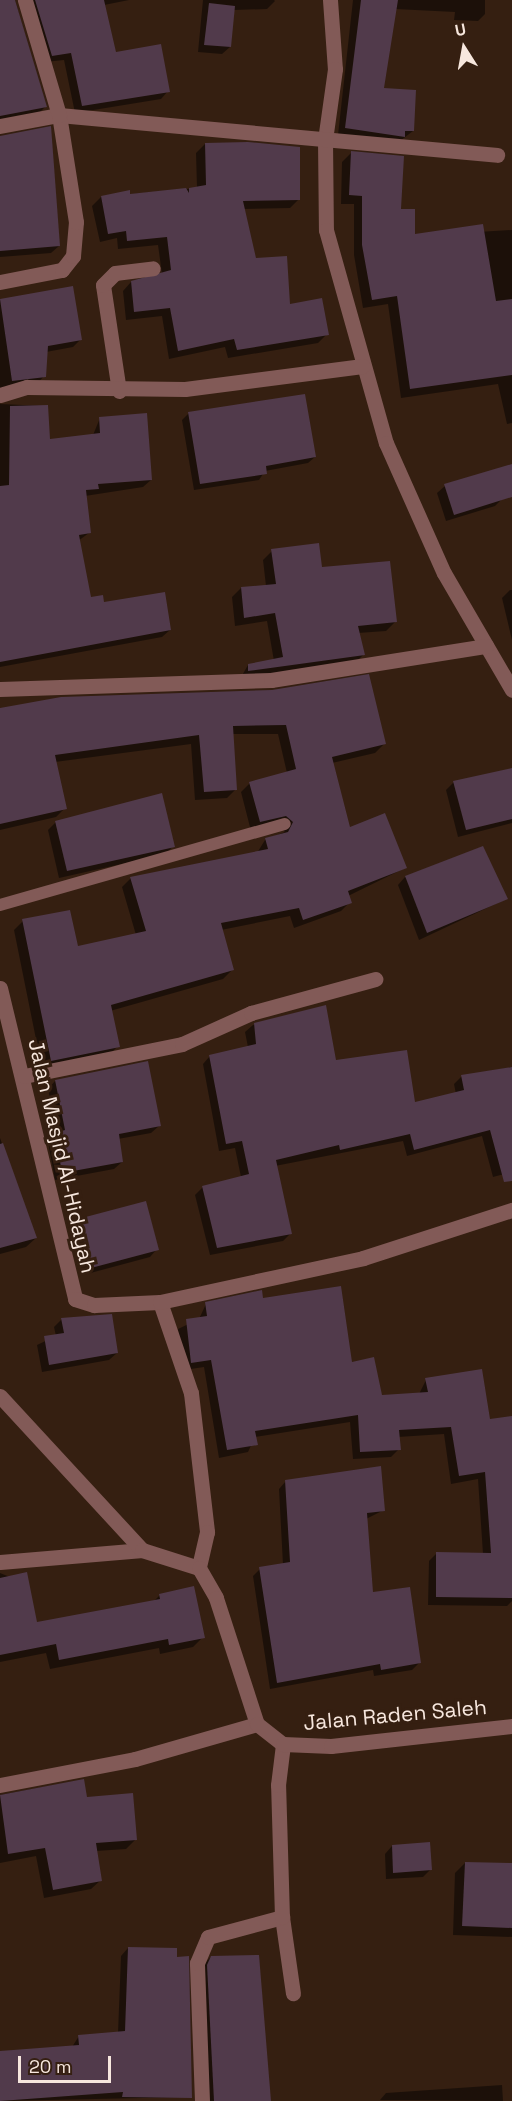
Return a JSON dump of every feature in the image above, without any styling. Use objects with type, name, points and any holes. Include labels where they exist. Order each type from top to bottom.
[{"type":"street","points":[[0,282],[62,270],[71,263],[76,222],[59,115],[25,0]]},
{"type":"street","points":[[330,0],[334,69],[325,140],[326,230],[386,443],[444,573],[486,646],[505,660],[512,690]]},
{"type":"street","points":[[0,126],[59,115],[497,156]]},
{"type":"street","points":[[118,391],[103,285],[115,273],[153,268]]},
{"type":"street","points":[[0,395],[27,387],[118,391],[185,389],[363,366]]},
{"type":"street","points":[[0,689],[271,680],[486,646]]},
{"type":"street","points":[[24,1076],[182,1044],[251,1013],[375,979]]},
{"type":"street","name":"Jalan Masjid Al-Hidayah","points":[[0,988],[24,1076],[75,1299],[94,1305],[160,1302]]},
{"type":"street","points":[[0,1785],[135,1759],[257,1724],[216,1598],[200,1568],[207,1532],[191,1393],[160,1302],[363,1258],[512,1210]]},
{"type":"street","points":[[0,1396],[142,1550]]},
{"type":"street","points":[[0,1562],[142,1550],[200,1568]]},
{"type":"street","name":"Jalan Raden Saleh","points":[[257,1724],[283,1744],[331,1746],[512,1726]]},
{"type":"street","points":[[283,1744],[278,1785],[282,1917],[293,1993]]},
{"type":"street","points":[[202,2101],[197,1964],[208,1937],[282,1917]]},
{"type":"lane","points":[[0,905],[285,824]]},
{"type":"building","points":[[0,0],[15,0],[47,107],[0,116]]},
{"type":"building","points":[[35,0],[104,0],[116,52],[161,44],[170,92],[82,106],[71,53],[52,56]]},
{"type":"building","points":[[361,0],[398,0],[384,88],[416,90],[414,131],[405,131],[405,137],[345,128]]},
{"type":"building","points":[[209,3],[235,6],[231,47],[204,45]]},
{"type":"building","points":[[51,126],[60,246],[0,251],[0,136]]},
{"type":"building","points":[[248,142],[300,147],[300,200],[243,201],[256,258],[287,256],[290,304],[322,298],[329,335],[237,350],[234,339],[178,351],[170,308],[134,312],[131,281],[171,270],[167,237],[127,241],[126,231],[108,234],[101,196],[130,190],[130,194],[186,188],[189,193],[189,188],[206,185],[205,143]]},
{"type":"building","points":[[351,151],[404,156],[401,209],[415,209],[415,234],[483,224],[496,301],[512,299],[512,375],[410,389],[397,296],[372,300],[362,245],[362,196],[349,195]]},
{"type":"building","points":[[73,286],[82,340],[48,346],[46,377],[12,381],[0,299]]},
{"type":"building","points":[[305,394],[316,457],[266,466],[267,474],[200,484],[188,412]]},
{"type":"building","points":[[48,405],[50,439],[100,433],[99,417],[147,413],[152,480],[98,484],[99,489],[86,490],[91,533],[79,535],[91,597],[103,595],[104,602],[165,592],[171,630],[0,662],[0,486],[9,485],[10,406]]},
{"type":"building","points":[[512,464],[512,497],[454,515],[444,484]]},
{"type":"building","points":[[319,543],[322,567],[390,561],[397,622],[358,626],[365,655],[248,671],[248,664],[283,657],[275,613],[244,618],[241,587],[276,584],[271,549]]},
{"type":"building","points":[[369,674],[386,744],[332,757],[350,827],[385,813],[407,868],[348,891],[352,903],[303,920],[299,908],[221,923],[234,970],[111,1005],[120,1047],[51,1061],[22,919],[70,910],[78,946],[146,931],[130,877],[268,849],[265,838],[288,832],[293,822],[286,816],[260,822],[249,782],[296,769],[286,725],[233,726],[237,790],[204,792],[199,735],[55,755],[67,809],[0,824],[0,708],[61,697],[272,690]]},
{"type":"building","points":[[512,768],[512,819],[466,830],[453,781]]},
{"type":"building","points":[[162,793],[175,847],[67,871],[55,821]]},
{"type":"building","points":[[483,846],[508,899],[427,933],[405,876]]},
{"type":"building","points":[[326,1005],[336,1060],[407,1050],[415,1102],[464,1090],[461,1075],[512,1067],[512,1181],[504,1182],[490,1130],[414,1150],[410,1134],[340,1150],[339,1145],[276,1160],[292,1234],[217,1248],[202,1186],[249,1174],[242,1141],[226,1144],[209,1055],[256,1044],[254,1023]]},
{"type":"building","points":[[148,1061],[161,1126],[119,1134],[123,1162],[62,1173],[55,1133],[65,1130],[55,1080]]},
{"type":"building","points":[[3,1143],[37,1238],[0,1248],[0,1144]]},
{"type":"building","points":[[146,1201],[159,1250],[91,1268],[78,1219]]},
{"type":"building","points":[[341,1286],[352,1362],[374,1357],[382,1395],[428,1392],[425,1378],[482,1369],[490,1419],[512,1416],[512,1598],[436,1597],[436,1552],[491,1553],[485,1472],[459,1476],[451,1427],[399,1430],[401,1450],[360,1452],[358,1415],[255,1431],[258,1445],[227,1450],[211,1360],[191,1363],[186,1319],[207,1316],[205,1302],[262,1290],[263,1298]]},
{"type":"building","points":[[112,1314],[118,1353],[49,1365],[44,1336],[64,1333],[61,1318]]},
{"type":"building","points":[[381,1466],[385,1511],[367,1513],[373,1592],[410,1587],[421,1663],[381,1670],[380,1664],[277,1683],[259,1567],[290,1562],[285,1480]]},
{"type":"building","points":[[27,1572],[37,1622],[160,1599],[159,1594],[194,1586],[205,1638],[169,1645],[168,1639],[59,1660],[56,1644],[0,1655],[0,1578]]},
{"type":"building","points":[[84,1779],[87,1797],[133,1793],[137,1840],[96,1843],[102,1881],[53,1890],[45,1848],[8,1854],[0,1795]]},
{"type":"building","points":[[430,1842],[432,1870],[393,1873],[392,1845]]},
{"type":"building","points":[[465,1862],[512,1863],[512,1928],[462,1926]]},
{"type":"building","points":[[128,1947],[177,1948],[177,1957],[189,1956],[192,2098],[122,2097],[123,2092],[0,2101],[0,2051],[79,2045],[78,2035],[125,2031]]},
{"type":"building","points":[[259,1955],[271,2101],[214,2101],[207,1965],[211,1956]]}]
